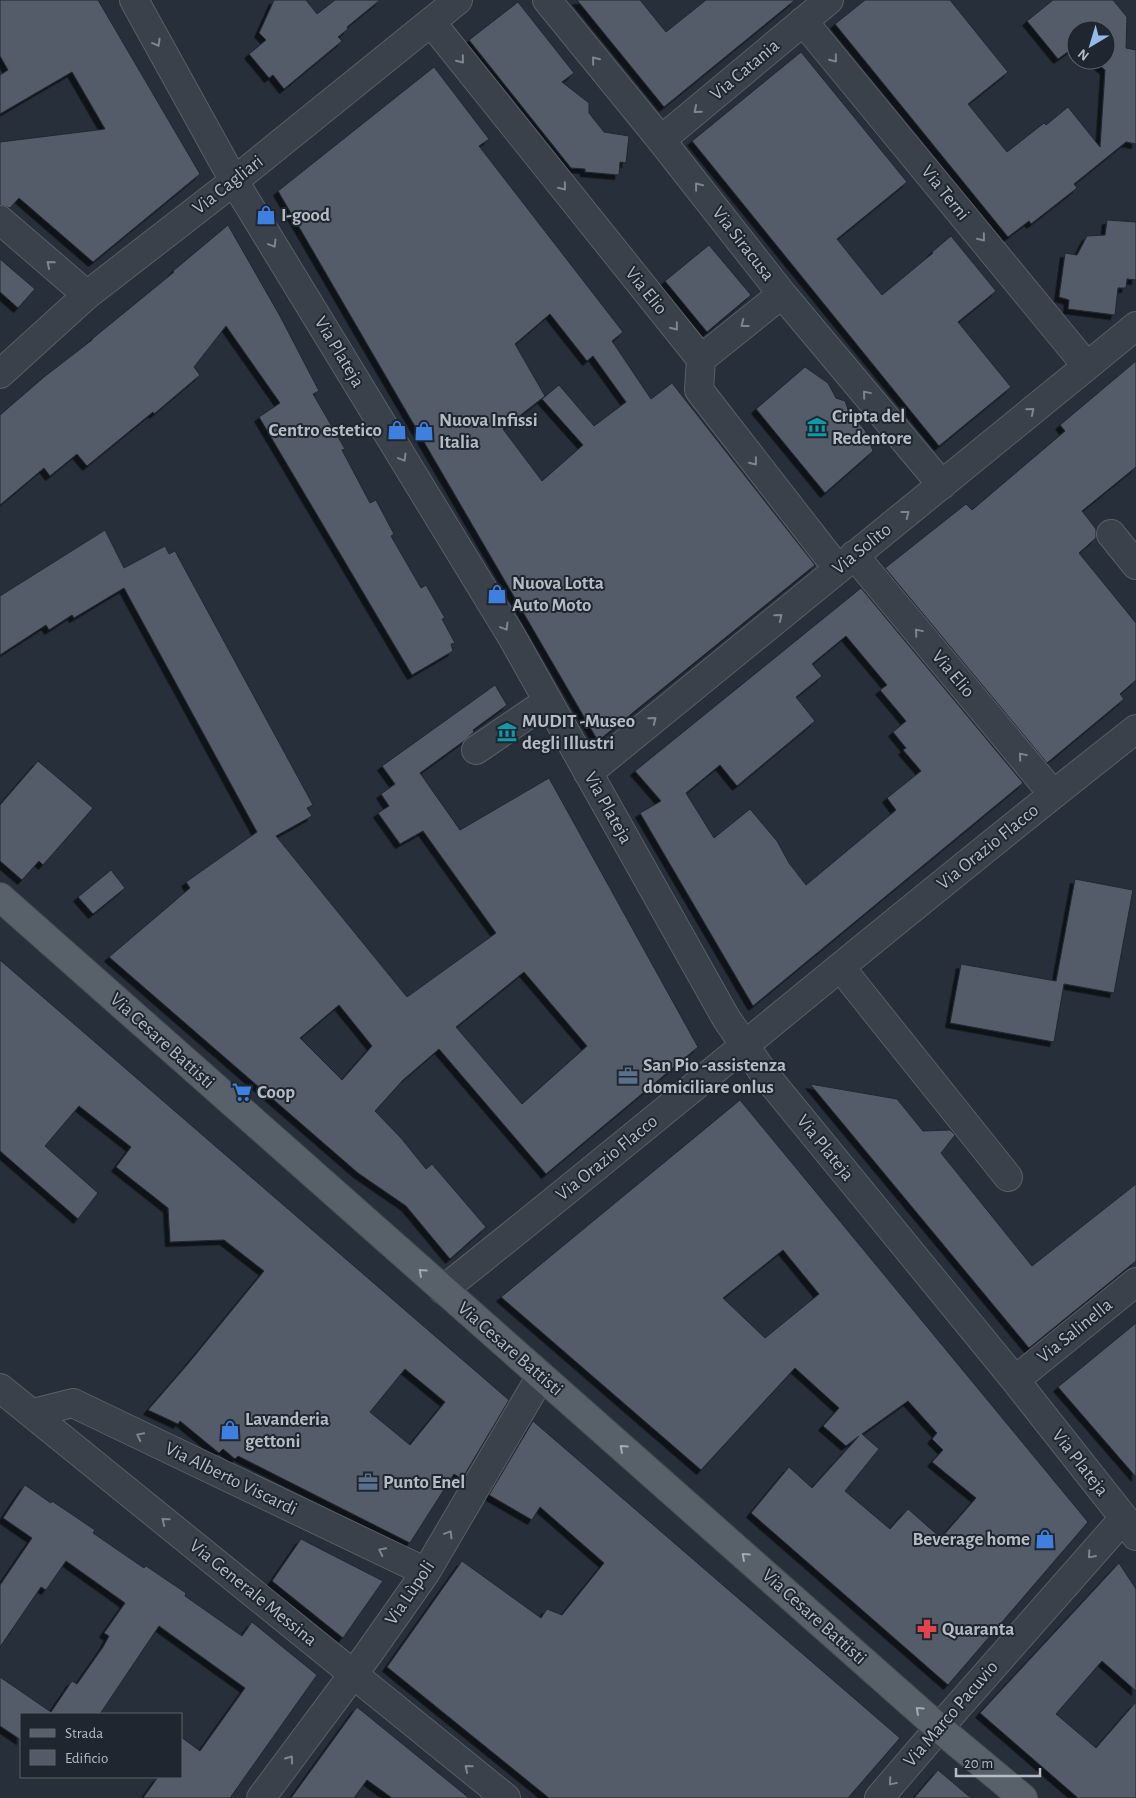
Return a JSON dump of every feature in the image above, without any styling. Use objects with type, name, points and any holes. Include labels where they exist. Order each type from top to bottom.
[{"type":"main road","name":"Via Cesare Battisti","points":[[0,897],[939,1728],[1023,1798]]},
{"type":"street","name":"Via Plateja","points":[[134,0],[234,181],[501,620],[726,1018],[763,1072],[1015,1380],[1130,1527]]},
{"type":"street","name":"Via Cagliari","points":[[0,374],[87,295],[234,181],[458,0]]},
{"type":"street","name":"Via Siracusa","points":[[546,0],[661,140],[782,294],[942,485]]},
{"type":"street","name":"Via Catania","points":[[661,140],[829,0]]},
{"type":"street","name":"Via Terni","points":[[803,21],[1086,365]]},
{"type":"street","name":"Via Elio","points":[[431,22],[701,359],[699,390],[846,562],[1053,794]]},
{"type":"street","points":[[0,220],[87,295]]},
{"type":"street","points":[[701,359],[782,294]]},
{"type":"street","name":"Via Solìto","points":[[588,773],[1136,326]]},
{"type":"street","points":[[1111,534],[1136,565]]},
{"type":"street","points":[[476,750],[548,701]]},
{"type":"street","name":"Via Orazio Flacco","points":[[443,1290],[1053,794],[1136,729]]},
{"type":"street","points":[[840,968],[1008,1176]]},
{"type":"street","name":"Via Salinella","points":[[1015,1380],[1136,1282]]},
{"type":"street","name":"Via Lùpoli","points":[[261,1798],[426,1572],[541,1376]]},
{"type":"street","name":"Via Generale Messina","points":[[0,1388],[506,1798]]},
{"type":"street","name":"Via Alberto Viscardi","points":[[33,1413],[73,1404],[426,1572]]},
{"type":"street","name":"Via Marco Pacuvio","points":[[879,1798],[939,1728],[1130,1527]]},
{"type":"building","points":[[0,0],[98,0],[200,174],[93,262],[19,198],[10,208],[0,205],[0,142],[105,129],[72,72],[0,114],[0,75],[8,70],[0,56]]},
{"type":"building","points":[[274,0],[306,0],[317,14],[335,0],[380,0],[347,27],[348,29],[338,37],[342,41],[284,89],[273,75],[269,78],[249,54],[266,40],[259,33]]},
{"type":"building","points":[[577,0],[640,0],[666,32],[706,0],[795,0],[664,107]]},
{"type":"building","points":[[865,0],[950,0],[1008,72],[968,104],[1007,152],[1068,107],[1100,147],[1105,70],[1116,70],[1116,20],[1066,20],[1066,53],[1058,59],[1027,21],[1053,0],[1113,0],[1127,17],[1126,48],[1136,50],[1136,144],[1126,142],[1074,184],[1077,188],[1031,224],[1029,221],[1008,237],[835,24]]},
{"type":"building","points":[[518,2],[574,73],[562,82],[589,103],[589,113],[604,132],[629,136],[626,163],[620,162],[619,175],[585,172],[585,169],[571,168],[469,40]]},
{"type":"building","points":[[801,52],[907,182],[837,239],[882,295],[951,236],[996,291],[958,322],[1011,387],[939,446],[692,141]]},
{"type":"building","points":[[434,67],[489,139],[479,146],[623,332],[612,341],[651,399],[672,383],[815,565],[598,741],[278,191]],"holes":[[[550,314],[587,361],[593,356],[626,402],[594,426],[559,385],[542,399],[583,445],[542,481],[503,429],[545,396],[515,344]]]},
{"type":"building","points":[[1107,220],[1136,222],[1136,280],[1127,279],[1126,288],[1118,288],[1115,315],[1068,309],[1069,300],[1059,297],[1065,253],[1077,255],[1087,236],[1105,235]]},
{"type":"building","points":[[228,225],[280,316],[319,391],[313,394],[345,449],[342,450],[370,503],[376,500],[394,534],[391,536],[421,588],[426,585],[445,618],[442,619],[455,643],[451,644],[453,651],[412,675],[259,417],[280,403],[226,326],[194,367],[200,375],[154,414],[153,412],[87,466],[77,454],[50,476],[44,468],[0,505],[0,415],[174,272]]},
{"type":"building","points":[[709,245],[751,295],[707,332],[665,281]]},
{"type":"building","points":[[0,259],[35,289],[18,308],[0,292]]},
{"type":"building","points":[[1136,361],[1136,467],[1082,511],[1096,529],[1096,538],[1079,553],[1136,623],[1136,680],[1120,694],[1124,699],[1047,763],[885,568],[966,504],[972,510],[1065,431],[1060,425]]},
{"type":"building","name":"Cripta del Redentore","points":[[805,367],[828,383],[836,398],[845,401],[849,412],[865,430],[873,451],[825,493],[756,409]]},
{"type":"building","points":[[105,530],[124,568],[165,546],[169,554],[175,551],[313,805],[307,808],[312,816],[276,836],[407,997],[496,933],[423,831],[400,844],[378,813],[389,806],[381,794],[395,784],[382,766],[495,685],[507,705],[473,730],[474,732],[464,741],[420,773],[460,830],[549,778],[698,1047],[546,1174],[439,1049],[403,1080],[375,1111],[401,1138],[426,1169],[432,1164],[486,1227],[450,1259],[406,1206],[358,1173],[109,957],[190,888],[186,882],[257,832],[124,588],[74,618],[72,615],[49,630],[46,625],[0,655],[0,596]],"holes":[[[524,972],[587,1046],[522,1104],[456,1027]],[[339,1005],[372,1046],[342,1080],[300,1038]]]},
{"type":"building","points":[[861,588],[1023,783],[753,1006],[640,813],[661,801],[635,771]],"holes":[[[846,636],[887,685],[880,690],[906,721],[893,732],[906,748],[903,750],[921,771],[887,798],[896,810],[806,885],[789,863],[777,841],[750,809],[714,838],[686,793],[720,765],[737,786],[815,721],[796,697],[822,676],[812,664]]]},
{"type":"building","points":[[38,761],[93,808],[43,865],[39,861],[22,880],[0,861],[0,805]]},
{"type":"building","points":[[111,870],[125,888],[93,914],[78,897]]},
{"type":"building","points":[[1075,879],[1133,890],[1114,993],[1064,984],[1054,1042],[950,1023],[961,964],[1056,981]]},
{"type":"building","points":[[0,960],[509,1400],[462,1479],[454,1474],[410,1543],[238,1456],[235,1459],[223,1449],[219,1453],[180,1421],[178,1424],[148,1410],[264,1271],[224,1240],[170,1242],[168,1208],[116,1167],[131,1147],[79,1106],[45,1146],[98,1193],[78,1219],[0,1151]],"holes":[[[405,1369],[445,1402],[410,1445],[370,1412]]]},
{"type":"building","points":[[810,1084],[897,1099],[923,1131],[950,1130],[955,1135],[941,1153],[1032,1266],[1136,1184],[1136,1261],[1029,1348]]},
{"type":"building","points":[[740,1100],[1088,1522],[948,1685],[751,1513],[789,1467],[812,1488],[859,1436],[846,1446],[823,1426],[839,1408],[795,1368],[701,1470],[501,1297]],"holes":[[[783,1250],[819,1294],[765,1338],[723,1298]],[[908,1401],[937,1433],[932,1439],[943,1450],[932,1462],[976,1498],[941,1538],[908,1509],[890,1529],[845,1491],[879,1449],[862,1434]]]},
{"type":"building","points":[[1136,1323],[1136,1477],[1058,1387]]},
{"type":"building","points":[[533,1421],[900,1738],[848,1798],[549,1798],[387,1667],[462,1561],[541,1618],[547,1609],[562,1615],[604,1563],[540,1507],[532,1520],[489,1495]]},
{"type":"building","points":[[25,1485],[95,1530],[93,1533],[144,1568],[146,1566],[186,1593],[185,1596],[242,1636],[252,1622],[317,1675],[230,1798],[143,1798],[157,1778],[182,1778],[182,1738],[200,1751],[245,1688],[159,1626],[101,1713],[20,1713],[20,1739],[0,1726],[0,1677],[51,1712],[72,1681],[77,1684],[103,1647],[109,1636],[104,1633],[125,1603],[66,1561],[46,1590],[41,1587],[0,1647],[0,1585],[32,1538],[3,1518]]},
{"type":"building","points":[[301,1539],[383,1581],[343,1638],[272,1581]]},
{"type":"building","points":[[1119,1563],[1136,1589],[1136,1691],[1102,1661],[1056,1714],[1096,1748],[1136,1702],[1136,1798],[1078,1798],[980,1713]]},
{"type":"building","points":[[357,1707],[469,1798],[392,1798],[367,1780],[354,1798],[291,1798]]},
{"type":"building","points":[[938,1770],[971,1798],[914,1798]]},
{"type":"place","name":"I-good","points":[[266,215]]},
{"type":"place","name":"Cripta del Redentore","points":[[817,427]]},
{"type":"place","name":"Centro estetico","points":[[397,430]]},
{"type":"place","name":"Nuova Infissi Italia","points":[[424,431]]},
{"type":"place","name":"Nuova Lotta Auto Moto","points":[[497,594]]},
{"type":"place","name":"MUDIT -Museo degli Illustri","points":[[507,732]]},
{"type":"place","name":"San Pio -assistenza domiciliare onlus","points":[[628,1076]]},
{"type":"place","name":"Coop","points":[[242,1092]]},
{"type":"place","name":"Lavanderia gettoni","points":[[230,1430]]},
{"type":"place","name":"Punto Enel","points":[[368,1482]]},
{"type":"place","name":"Beverage home","points":[[1045,1539]]},
{"type":"place","name":"Quaranta","points":[[927,1629]]}]
